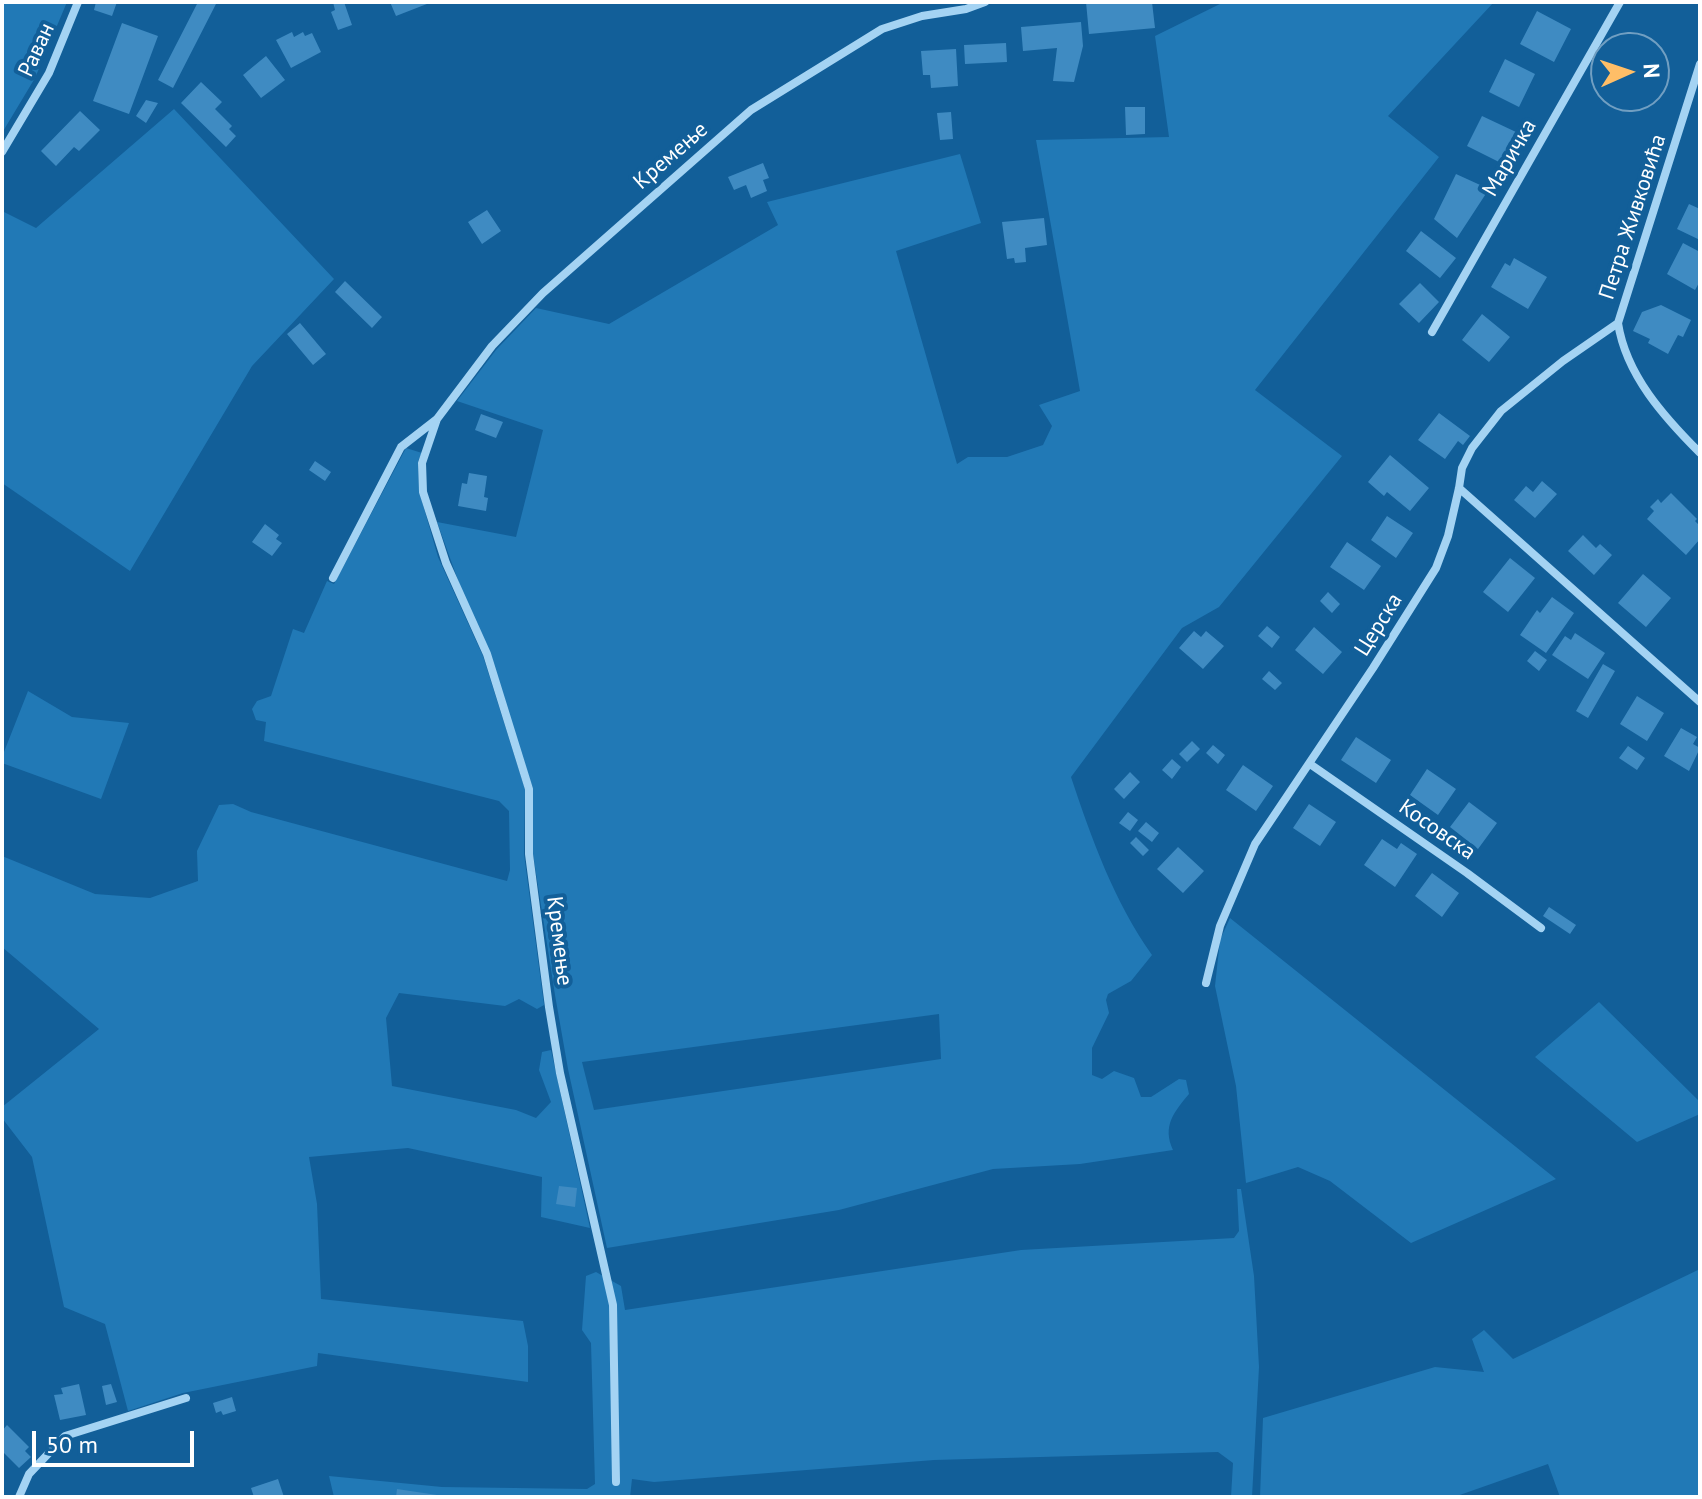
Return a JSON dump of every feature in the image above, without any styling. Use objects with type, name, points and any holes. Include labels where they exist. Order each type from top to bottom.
[{"type":"street","name":"Раван","points":[[2,152],[49,73],[78,2]]},
{"type":"street","name":"Кремење","points":[[333,578],[401,447],[437,419],[492,346],[543,293],[751,110],[882,29],[922,16],[966,9],[985,2]]},
{"type":"street","name":"Маричка","points":[[1432,332],[1620,2]]},
{"type":"street","name":"Петра Живковића","points":[[1700,64],[1618,323],[1627,356],[1647,392],[1675,428],[1700,453]]},
{"type":"street","name":"Церска","points":[[1206,983],[1220,926],[1255,844],[1436,568],[1462,468],[1472,448],[1501,411],[1563,361],[1618,323]]},
{"type":"street","name":"Кремење","points":[[437,419],[422,463],[423,492],[446,563],[487,654],[529,789],[529,854],[549,1007],[560,1073],[613,1305],[616,1482]]},
{"type":"street","points":[[1459,488],[1700,702]]},
{"type":"street","name":"Косовска","points":[[1310,764],[1541,928]]},
{"type":"street","points":[[19,1497],[29,1474],[65,1436],[186,1398]]},
{"type":"shaded area","points":[[2,2],[67,2],[35,78],[2,133]]},
{"type":"shaded area","points":[[1224,2],[1494,2],[1388,116],[1439,157],[1255,390],[1342,456],[1219,607],[1182,628],[1071,777],[1115,892],[1152,955],[1131,981],[1108,994],[1109,1013],[1092,1048],[1092,1075],[1102,1079],[1114,1071],[1134,1078],[1141,1097],[1151,1097],[1179,1079],[1186,1080],[1189,1094],[1174,1113],[1169,1126],[1173,1150],[1080,1164],[993,1169],[839,1210],[607,1248],[555,995],[533,854],[533,788],[437,522],[516,537],[543,430],[457,401],[496,350],[536,308],[609,324],[778,225],[767,202],[960,154],[981,223],[896,251],[957,464],[968,457],[1007,457],[1043,445],[1052,426],[1039,405],[1080,391],[1036,140],[1169,137],[1155,36]],"holes":[[[939,1014],[941,1059],[594,1110],[582,1062]]]},
{"type":"shaded area","points":[[174,109],[334,279],[252,366],[130,571],[2,483],[2,211],[36,228]]},
{"type":"shaded area","points":[[406,448],[422,453],[418,461],[419,491],[438,557],[483,656],[525,789],[524,854],[544,1005],[537,1009],[519,999],[505,1006],[399,993],[386,1018],[392,1086],[516,1110],[536,1118],[551,1102],[539,1070],[542,1052],[551,1050],[590,1228],[541,1217],[542,1177],[408,1148],[309,1157],[317,1204],[321,1299],[523,1321],[528,1346],[528,1382],[318,1353],[317,1366],[183,1393],[128,1411],[105,1324],[64,1307],[32,1157],[2,1118],[2,1107],[99,1029],[2,947],[2,856],[95,894],[150,898],[198,881],[197,851],[219,805],[233,804],[251,812],[507,881],[510,870],[509,811],[499,801],[264,741],[266,722],[256,720],[252,709],[257,701],[271,696],[293,629],[304,633],[327,581],[334,584]]},
{"type":"shaded area","points":[[28,691],[72,717],[129,723],[101,799],[2,763]]},
{"type":"shaded area","points":[[1230,918],[1556,1179],[1411,1243],[1330,1181],[1298,1167],[1246,1183],[1236,1086],[1215,986],[1220,940]]},
{"type":"shaded area","points":[[1599,1002],[1700,1102],[1700,1114],[1637,1142],[1535,1057]]},
{"type":"shaded area","points":[[1237,1189],[1241,1189],[1254,1276],[1259,1367],[1252,1497],[1231,1497],[1233,1463],[1218,1452],[934,1460],[654,1482],[632,1479],[630,1497],[334,1497],[329,1476],[442,1487],[587,1489],[595,1484],[591,1343],[582,1330],[586,1276],[596,1272],[621,1286],[625,1310],[1021,1250],[1234,1238],[1239,1231]]},
{"type":"shaded area","points":[[1700,1269],[1700,1497],[1560,1497],[1548,1464],[1454,1497],[1260,1497],[1263,1418],[1435,1367],[1484,1372],[1472,1339],[1484,1330],[1513,1359]]},
{"type":"building","points":[[96,2],[117,2],[112,16],[94,10]]},
{"type":"building","points":[[198,2],[217,2],[173,88],[158,80]]},
{"type":"building","points":[[333,2],[344,2],[352,25],[338,30],[331,12],[335,10]]},
{"type":"building","points":[[390,2],[432,2],[396,16]]},
{"type":"building","points":[[1086,2],[1152,2],[1155,28],[1089,34]]},
{"type":"building","points":[[1537,11],[1571,29],[1554,62],[1520,44]]},
{"type":"building","points":[[1081,22],[1083,46],[1074,82],[1053,81],[1057,48],[1023,51],[1021,27]]},
{"type":"building","points":[[122,23],[158,36],[129,114],[93,101]]},
{"type":"building","points":[[292,32],[294,37],[303,32],[305,36],[312,33],[321,52],[291,68],[276,40]]},
{"type":"building","points":[[1006,43],[1007,62],[965,64],[964,45]]},
{"type":"building","points":[[956,49],[958,86],[931,88],[930,75],[923,75],[921,51]]},
{"type":"building","points":[[266,56],[285,80],[261,98],[243,75]]},
{"type":"building","points":[[1505,59],[1535,74],[1519,107],[1489,92]]},
{"type":"building","points":[[201,82],[222,102],[215,109],[232,126],[229,129],[236,136],[226,147],[181,103]]},
{"type":"building","points":[[146,100],[158,103],[146,123],[136,116]]},
{"type":"building","points":[[1125,107],[1145,107],[1145,134],[1126,135]]},
{"type":"building","points":[[80,111],[100,130],[79,151],[74,147],[56,166],[41,151]]},
{"type":"building","points":[[951,112],[953,139],[940,140],[937,113]]},
{"type":"building","points":[[1482,116],[1516,132],[1501,163],[1467,146]]},
{"type":"building","points":[[763,163],[769,178],[763,180],[767,191],[751,198],[746,185],[734,190],[728,177]]},
{"type":"building","points":[[1456,174],[1489,189],[1457,238],[1434,219]]},
{"type":"building","points":[[1689,204],[1700,209],[1700,240],[1677,229]]},
{"type":"building","points":[[487,210],[501,231],[482,244],[468,222]]},
{"type":"building","points":[[1044,218],[1047,245],[1025,248],[1026,262],[1015,263],[1014,258],[1007,259],[1002,222]]},
{"type":"building","points":[[1421,231],[1456,258],[1440,278],[1406,251]]},
{"type":"building","points":[[1683,243],[1700,252],[1700,281],[1695,290],[1667,274]]},
{"type":"building","points":[[1514,258],[1547,277],[1528,309],[1491,287],[1505,263],[1510,266]]},
{"type":"building","points":[[345,281],[382,317],[372,328],[335,292]]},
{"type":"building","points":[[1420,283],[1439,302],[1419,323],[1399,304]]},
{"type":"building","points":[[1661,305],[1691,320],[1683,337],[1678,335],[1668,354],[1648,343],[1650,339],[1633,331],[1642,312]]},
{"type":"building","points":[[1482,314],[1510,337],[1489,362],[1462,340]]},
{"type":"building","points":[[300,323],[326,354],[313,365],[287,334]]},
{"type":"building","points":[[1439,413],[1470,436],[1463,445],[1458,441],[1445,459],[1418,440]]},
{"type":"building","points":[[481,414],[503,422],[496,438],[475,430]]},
{"type":"building","points":[[1390,455],[1429,488],[1410,511],[1387,492],[1384,496],[1368,482]]},
{"type":"building","points":[[315,461],[331,472],[325,481],[309,470]]},
{"type":"building","points":[[469,473],[487,476],[486,511],[458,506],[462,483],[467,484]]},
{"type":"building","points":[[1542,481],[1557,494],[1535,518],[1514,500],[1526,486],[1533,492]]},
{"type":"building","points":[[1671,493],[1700,526],[1700,539],[1686,555],[1647,519],[1654,511],[1650,507],[1658,499],[1661,503]]},
{"type":"building","points":[[1387,516],[1413,533],[1396,558],[1371,540]]},
{"type":"building","points":[[265,524],[279,535],[276,539],[282,543],[272,556],[252,542]]},
{"type":"building","points":[[1583,535],[1596,548],[1600,544],[1612,555],[1594,575],[1568,551]]},
{"type":"building","points":[[1347,542],[1381,566],[1364,590],[1330,567]]},
{"type":"building","points":[[1510,558],[1535,578],[1508,612],[1483,592]]},
{"type":"building","points":[[1643,574],[1671,598],[1646,627],[1618,603]]},
{"type":"building","points":[[1328,592],[1340,604],[1332,613],[1320,601]]},
{"type":"building","points":[[1552,597],[1574,613],[1546,653],[1520,635],[1537,610],[1540,613]]},
{"type":"building","points":[[1267,626],[1280,637],[1272,648],[1258,636]]},
{"type":"building","points":[[1314,627],[1342,652],[1323,674],[1295,650]]},
{"type":"building","points":[[1194,631],[1201,637],[1206,631],[1224,646],[1203,669],[1179,648]]},
{"type":"building","points":[[1575,633],[1605,653],[1588,679],[1552,655],[1565,636],[1571,640]]},
{"type":"building","points":[[1535,651],[1547,660],[1539,671],[1527,661]]},
{"type":"building","points":[[1603,664],[1615,671],[1588,718],[1576,711]]},
{"type":"building","points":[[1269,671],[1282,683],[1275,690],[1262,679]]},
{"type":"building","points":[[1637,696],[1664,713],[1647,741],[1620,724]]},
{"type":"building","points":[[1681,728],[1697,737],[1693,744],[1700,748],[1689,771],[1664,756]]},
{"type":"building","points":[[1356,737],[1391,760],[1376,783],[1341,760]]},
{"type":"building","points":[[1192,741],[1200,749],[1187,762],[1179,754]]},
{"type":"building","points":[[1213,745],[1225,755],[1218,764],[1206,753]]},
{"type":"building","points":[[1628,746],[1645,758],[1637,770],[1619,758]]},
{"type":"building","points":[[1172,759],[1181,767],[1172,779],[1162,770]]},
{"type":"building","points":[[1243,765],[1273,786],[1256,811],[1226,790]]},
{"type":"building","points":[[1427,769],[1456,789],[1438,815],[1410,795]]},
{"type":"building","points":[[1130,772],[1140,782],[1124,799],[1114,789]]},
{"type":"building","points":[[1469,802],[1497,823],[1478,849],[1450,827]]},
{"type":"building","points":[[1309,804],[1336,822],[1320,846],[1293,828]]},
{"type":"building","points":[[1128,812],[1138,820],[1130,831],[1119,823]]},
{"type":"building","points":[[1146,822],[1159,833],[1152,842],[1138,831]]},
{"type":"building","points":[[1136,837],[1149,850],[1143,856],[1130,843]]},
{"type":"building","points":[[1382,839],[1397,849],[1401,843],[1417,854],[1395,887],[1364,865]]},
{"type":"building","points":[[1178,847],[1204,871],[1183,893],[1157,869]]},
{"type":"building","points":[[1432,873],[1459,893],[1442,917],[1415,896]]},
{"type":"building","points":[[1549,907],[1576,925],[1570,934],[1543,916]]},
{"type":"building","points":[[559,1186],[577,1188],[575,1207],[556,1204]]},
{"type":"building","points":[[79,1384],[86,1415],[60,1420],[54,1395],[63,1394],[61,1388]]},
{"type":"building","points":[[111,1384],[117,1402],[106,1405],[102,1386]]},
{"type":"building","points":[[232,1397],[236,1411],[223,1415],[221,1411],[216,1413],[213,1403]]},
{"type":"building","points":[[7,1425],[29,1447],[25,1451],[31,1457],[19,1468],[2,1451],[2,1431]]},
{"type":"building","points":[[278,1479],[284,1497],[254,1497],[251,1488]]},
{"type":"building","points":[[397,1489],[437,1495],[437,1497],[396,1497]]}]
